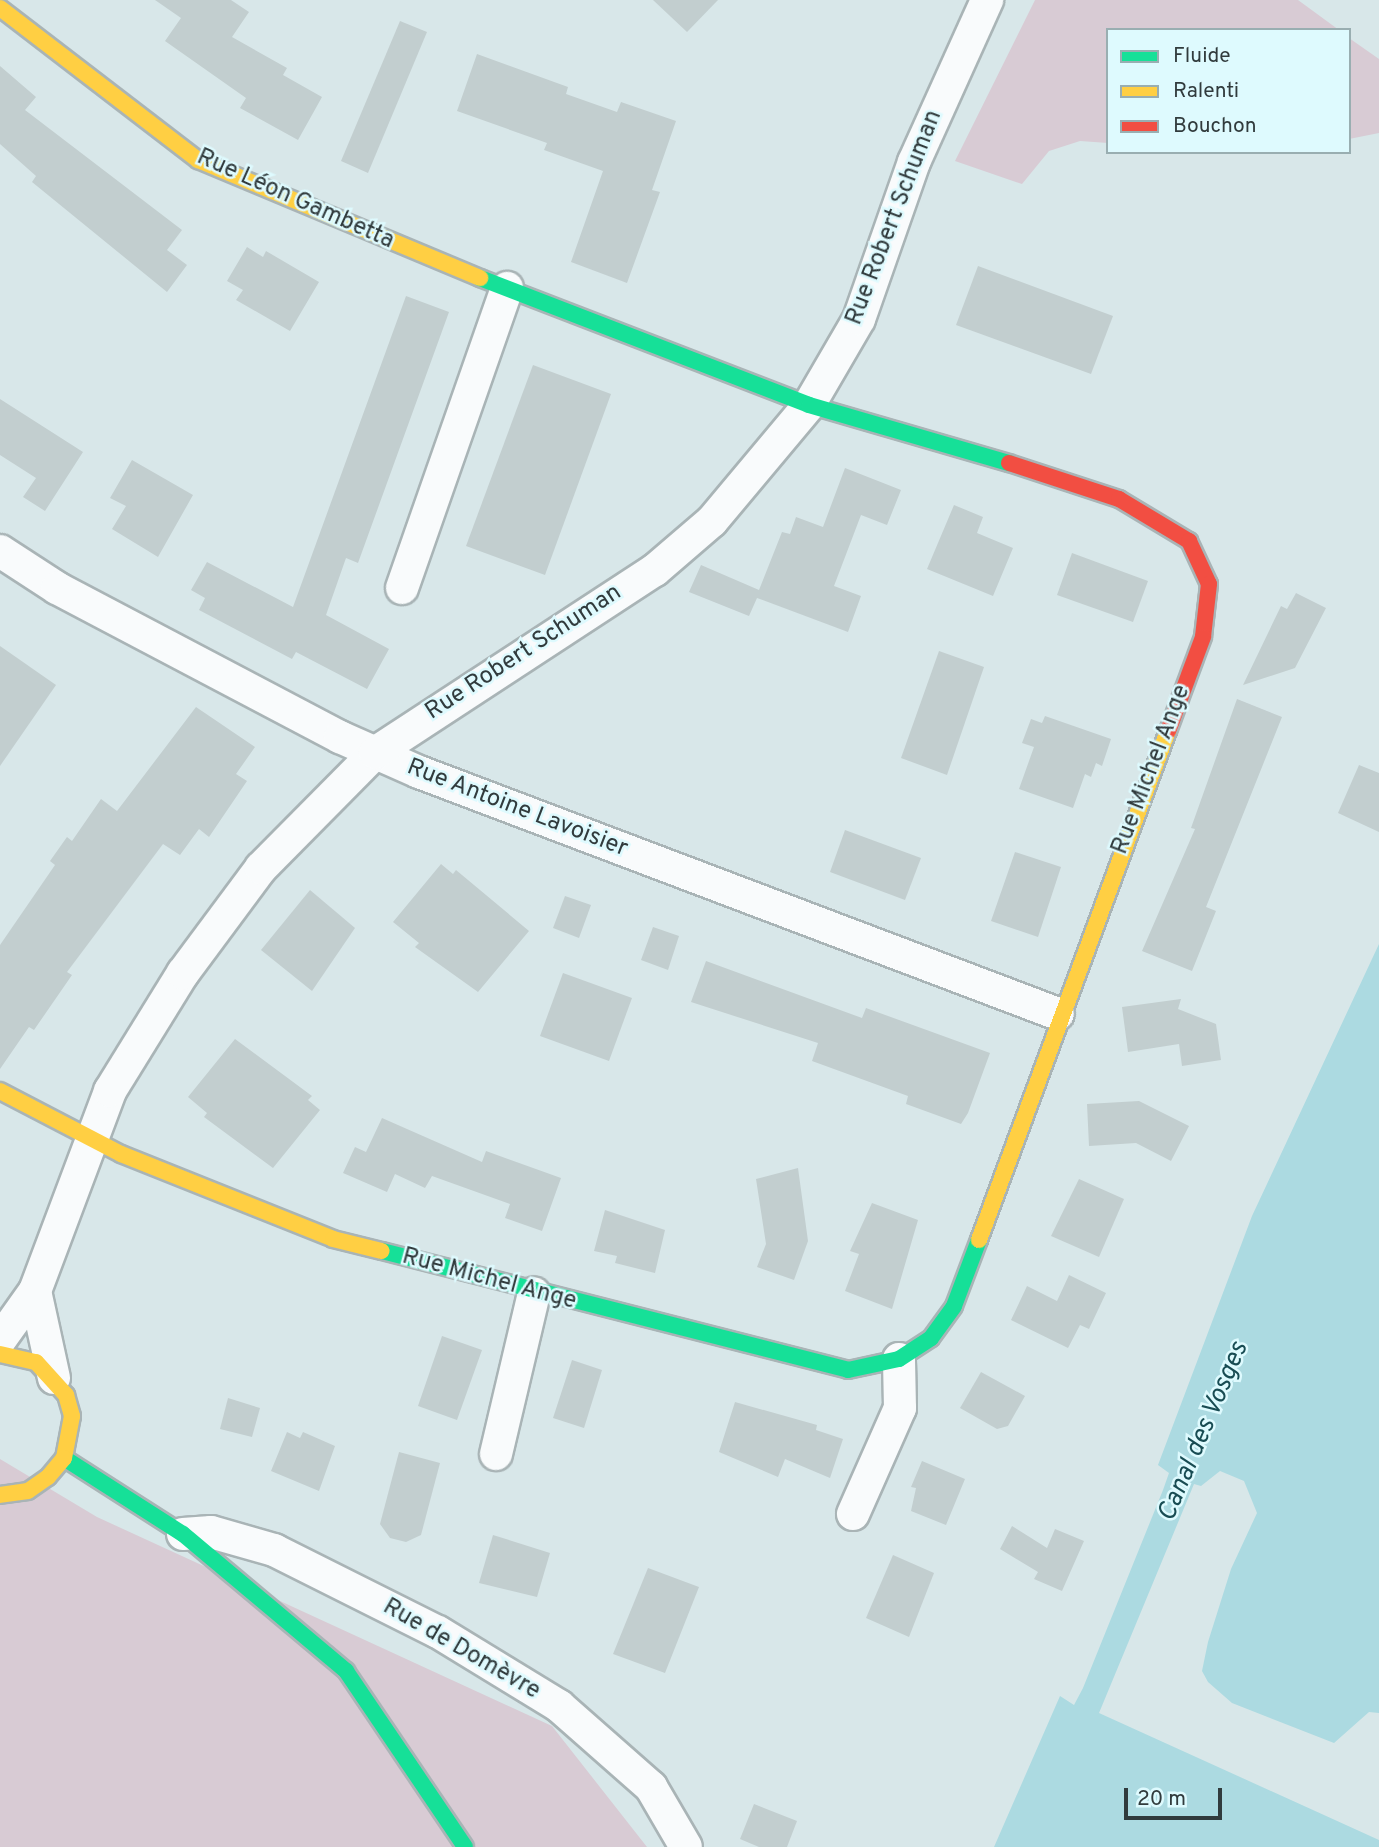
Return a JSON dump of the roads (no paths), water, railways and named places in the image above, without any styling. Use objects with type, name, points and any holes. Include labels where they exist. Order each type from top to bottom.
[{"type":"street","name":"Rue Robert Schuman","points":[[0,1340],[35,1291],[110,1091],[183,973],[261,868],[375,752],[654,570],[712,521],[809,405],[859,319],[914,162],[987,0]]},
{"type":"street","name":"Rue Léon Gambetta","points":[[0,8],[198,160],[355,230],[809,405]]},
{"type":"street","points":[[402,588],[507,288]]},
{"type":"street","name":"Rue Michel Ange","points":[[92,1140],[333,1239],[534,1293],[848,1370],[899,1359],[931,1338],[954,1306],[1058,1014],[1202,637],[1209,584],[1189,541],[1119,499],[922,434],[809,405]]},
{"type":"street","name":"Rue Antoine Lavoisier","points":[[0,551],[57,588],[375,752],[1058,1014]]},
{"type":"street","points":[[0,1091],[92,1140]]},
{"type":"street","points":[[0,1495],[28,1490],[64,1458],[72,1416],[54,1378],[35,1291]]},
{"type":"street","points":[[496,1454],[534,1293]]},
{"type":"street","points":[[0,1354],[36,1362],[54,1378]]},
{"type":"street","points":[[853,1514],[900,1408],[899,1359]]},
{"type":"street","points":[[64,1458],[183,1534],[346,1671],[465,1847]]},
{"type":"street","name":"Rue de Domèvre","points":[[183,1534],[211,1532],[274,1550],[438,1632],[559,1706],[651,1787],[686,1847]]},
{"type":"water","name":"Canal des Vosges","points":[[1379,944],[1379,1713],[1369,1712],[1334,1743],[1232,1703],[1208,1682],[1202,1671],[1208,1642],[1231,1569],[1257,1513],[1244,1481],[1220,1471],[1201,1486],[1194,1484],[1099,1713],[1379,1840],[1379,1847],[994,1847],[1060,1696],[1074,1705],[1083,1688],[1163,1490],[1169,1473],[1158,1465],[1252,1216]]}]
